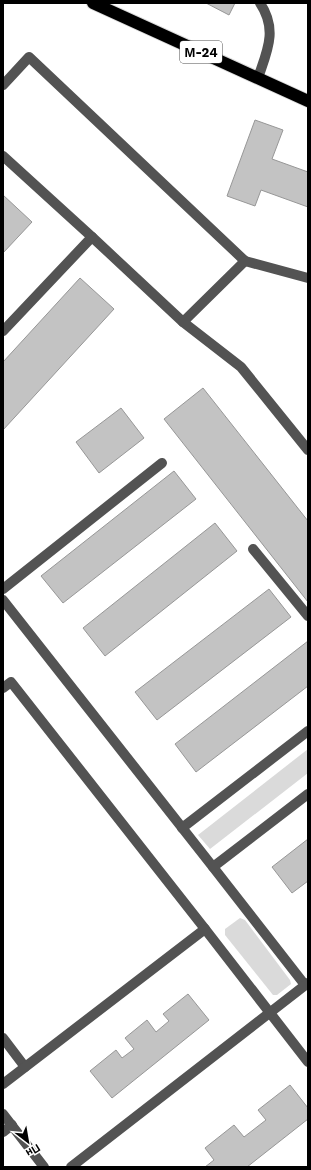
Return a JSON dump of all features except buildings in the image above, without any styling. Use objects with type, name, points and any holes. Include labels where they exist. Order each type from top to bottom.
[{"type":"highway","name":"М-24","points":[[93,3],[308,101]]},
{"type":"lane","points":[[258,78],[271,40],[265,11],[260,3]]},
{"type":"lane","points":[[3,85],[29,57],[245,261],[308,278]]},
{"type":"lane","points":[[3,156],[183,322],[241,367],[308,450]]},
{"type":"lane","points":[[3,331],[92,237]]},
{"type":"lane","points":[[183,322],[245,261]]},
{"type":"lane","points":[[3,589],[162,463]]},
{"type":"lane","points":[[253,549],[308,616]]},
{"type":"lane","points":[[3,600],[307,984],[71,1167]]},
{"type":"lane","points":[[3,688],[11,682],[308,1062]]},
{"type":"lane","points":[[182,828],[308,731]]},
{"type":"lane","points":[[213,867],[308,794]]},
{"type":"lane","points":[[3,1084],[205,929]]},
{"type":"lane","points":[[3,1038],[25,1067]]},
{"type":"lane","points":[[3,1114],[44,1167]]},
{"type":"lane","points":[[3,1132],[12,1125]]},
{"type":"shaded area","points":[[308,749],[308,773],[210,849],[198,835]]},
{"type":"shaded area","points":[[240,918],[245,920],[290,980],[291,984],[277,995],[273,995],[225,935],[225,929]]}]
